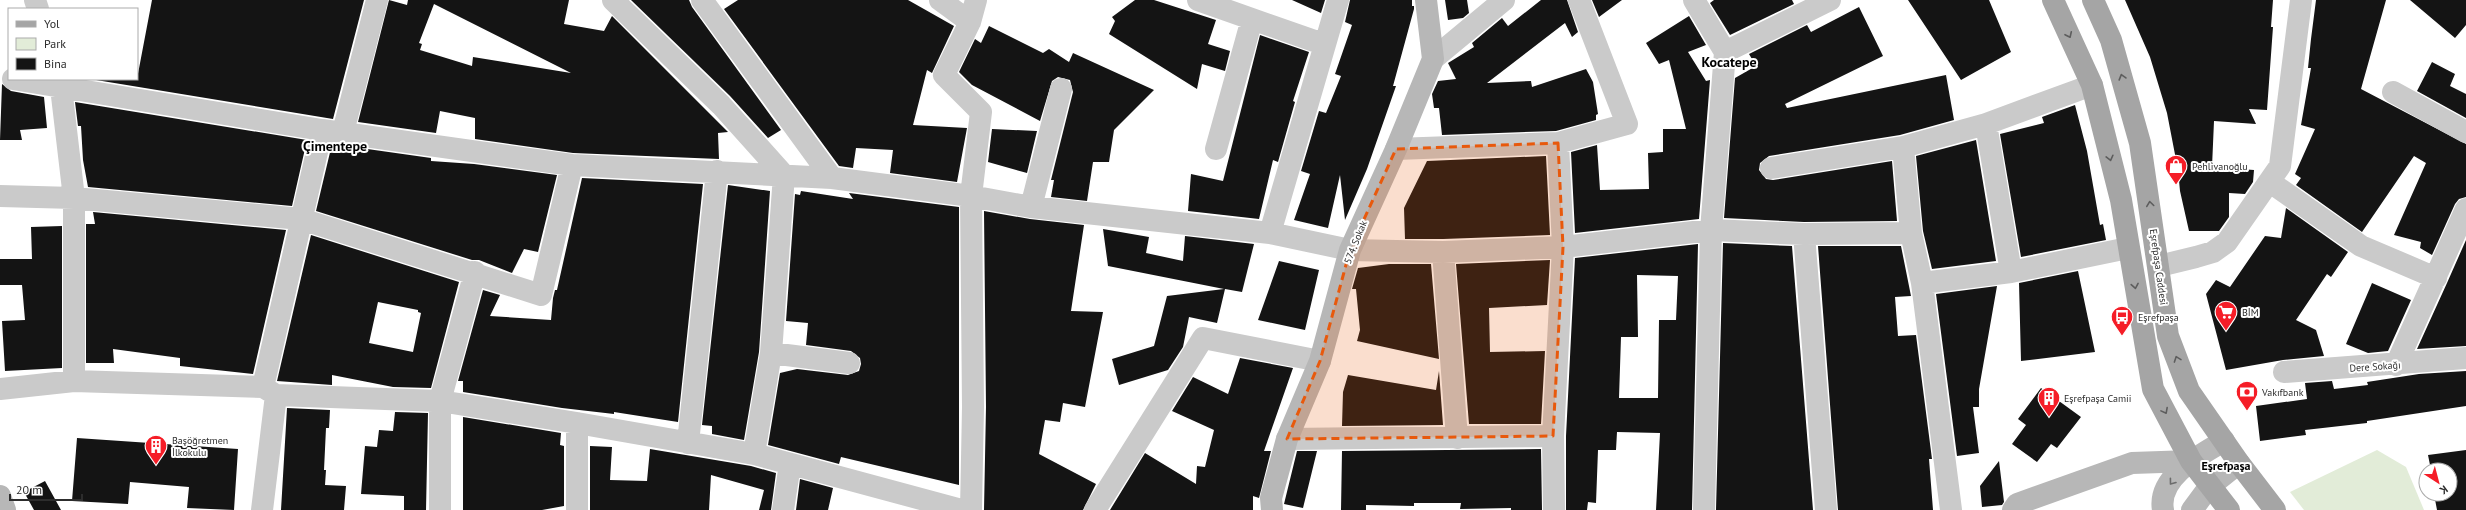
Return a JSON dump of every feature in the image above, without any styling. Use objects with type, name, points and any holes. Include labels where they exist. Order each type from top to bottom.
[{"type":"main road","points":[[2053,0],[2092,85],[2121,200],[2128,248],[2154,389],[2191,461],[2209,487],[2229,510]]},
{"type":"main road","name":"Eşrefpaşa Caddesi","points":[[2093,0],[2111,40],[2140,143],[2168,336],[2189,391],[2239,463],[2275,510]]},
{"type":"street","points":[[262,510],[269,391],[301,219],[377,0]]},
{"type":"street","points":[[612,0],[721,105],[784,175],[771,353],[754,454]]},
{"type":"street","points":[[702,0],[832,178]]},
{"type":"street","points":[[940,0],[970,22]]},
{"type":"street","points":[[972,510],[973,407],[971,196],[981,112],[944,75],[970,22],[976,0]]},
{"type":"street","points":[[1198,0],[1323,44]]},
{"type":"street","points":[[1270,233],[1323,44],[1338,0]]},
{"type":"street","name":"574. Sokak","points":[[1272,510],[1271,498],[1287,439],[1320,361],[1350,250],[1396,149],[1433,59],[1426,0]]},
{"type":"street","points":[[1433,59],[1504,0]]},
{"type":"street","points":[[1396,149],[1558,143],[1627,124],[1579,0]]},
{"type":"street","points":[[1694,0],[1725,52],[1711,230],[1704,510]]},
{"type":"street","points":[[1725,52],[1830,0]]},
{"type":"street","points":[[2159,266],[2196,258],[2213,252],[2227,242],[2280,166],[2301,0]]},
{"type":"street","points":[[1216,149],[1252,19]]},
{"type":"street","points":[[25,80],[61,83],[332,131],[572,165],[717,171],[832,178],[971,196],[1031,207],[1270,233],[1350,250],[1443,252],[1563,247],[1711,230],[1804,234],[1911,233]]},
{"type":"street","points":[[61,83],[74,198],[74,382]]},
{"type":"street","points":[[1771,168],[1903,147],[1986,124],[2092,85]]},
{"type":"street","points":[[1031,207],[1061,90]]},
{"type":"street","points":[[2393,92],[2466,132]]},
{"type":"street","points":[[1986,124],[2010,272]]},
{"type":"street","points":[[1554,510],[1553,436],[1563,247],[1558,143]]},
{"type":"street","points":[[1903,147],[1911,233],[1922,283],[1951,510]]},
{"type":"street","points":[[0,196],[74,198],[301,219],[475,272],[541,295],[572,165]]},
{"type":"street","points":[[688,443],[717,171]]},
{"type":"street","points":[[2270,182],[2361,246],[2436,278]]},
{"type":"street","points":[[2396,365],[2466,209]]},
{"type":"street","points":[[1804,234],[1826,510]]},
{"type":"street","points":[[1922,283],[2010,272],[2128,248]]},
{"type":"street","points":[[1443,252],[1457,438]]},
{"type":"street","points":[[440,510],[440,401],[475,272]]},
{"type":"street","points":[[1095,510],[1202,338],[1320,361]]},
{"type":"street","points":[[771,353],[849,363]]},
{"type":"street","name":"Dere Sokağı","points":[[2284,372],[2396,365],[2466,358]]},
{"type":"street","points":[[0,389],[74,382],[440,401],[754,454],[962,510]]},
{"type":"street","points":[[577,423],[577,510]]},
{"type":"street","points":[[1287,439],[1553,436]]},
{"type":"street","points":[[2163,510],[2161,499],[2170,481],[2191,461],[2224,441]]},
{"type":"street","points":[[2016,508],[2132,463],[2191,461]]},
{"type":"street","points":[[2192,510],[2209,487],[2239,463]]},
{"type":"street","points":[[783,510],[790,464]]},
{"type":"street","points":[[0,496],[5,510]]},
{"type":"highlighted area","points":[[1558,143],[1563,247],[1553,436],[1287,439],[1320,361],[1350,250],[1396,149]]},
{"type":"green space","points":[[2377,450],[2406,467],[2418,496],[2418,502],[2421,502],[2424,510],[2304,510],[2290,492]]},
{"type":"building","points":[[152,0],[364,0],[333,119],[96,80],[138,80]]},
{"type":"building","points":[[389,0],[407,5],[408,0],[569,0],[564,24],[604,31],[612,16],[728,132],[718,133],[719,159],[573,153],[475,139],[475,118],[440,111],[436,133],[358,122]],"holes":[[[434,4],[571,73],[473,57],[472,66],[420,50],[422,44],[419,43]]]},
{"type":"building","points":[[631,0],[689,0],[692,7],[781,130],[768,138],[730,96]]},
{"type":"building","points":[[738,0],[908,0],[954,26],[932,73],[927,70],[913,125],[967,128],[957,182],[890,173],[893,150],[856,148],[853,168],[839,166],[724,9]]},
{"type":"building","points":[[1135,0],[1154,0],[1216,20],[1208,44],[1230,51],[1225,71],[1202,64],[1197,89],[1109,34],[1115,21],[1112,17]]},
{"type":"building","points":[[1292,0],[1325,0],[1321,13]]},
{"type":"building","points":[[1350,0],[1412,0],[1412,6],[1414,6],[1414,9],[1393,86],[1396,86],[1367,169],[1345,220],[1340,175],[1328,228],[1294,220],[1310,174],[1301,171],[1319,111],[1326,113],[1341,76],[1335,74],[1352,25],[1345,22]]},
{"type":"building","points":[[1445,0],[1467,0],[1469,13],[1463,18],[1448,20]]},
{"type":"building","points":[[1541,0],[1567,0],[1578,32],[1572,37],[1565,23],[1487,83],[1531,81],[1532,87],[1586,69],[1593,82],[1598,114],[1596,115],[1596,120],[1556,131],[1442,135],[1439,108],[1434,108],[1432,94],[1438,81],[1456,79],[1448,63],[1474,47],[1472,43],[1502,18],[1508,26]]},
{"type":"building","points":[[1592,0],[1622,0],[1599,17]]},
{"type":"building","points":[[1714,0],[1792,0],[1794,4],[1730,35],[1710,3]]},
{"type":"building","points":[[1908,0],[1989,0],[2011,52],[1961,80]]},
{"type":"building","points":[[2125,0],[2273,0],[2271,27],[2273,27],[2267,110],[2249,109],[2256,124],[2214,121],[2212,167],[2254,170],[2253,182],[2245,194],[2229,193],[2229,217],[2219,231],[2189,231],[2180,191],[2178,170],[2167,113],[2150,57]]},
{"type":"building","points":[[2316,0],[2386,0],[2361,89],[2466,144],[2466,197],[2459,199],[2455,204],[2432,255],[2420,248],[2421,242],[2394,235],[2426,163],[2414,156],[2362,232],[2296,185],[2301,178],[2295,174],[2315,129],[2301,125],[2311,68],[2308,68]]},
{"type":"building","points":[[2410,0],[2466,0],[2466,25],[2455,38]]},
{"type":"building","points":[[1859,7],[1883,56],[1785,104],[1787,108],[1946,75],[1954,120],[1900,135],[1769,156],[1760,163],[1759,170],[1766,179],[1773,180],[1892,161],[1897,221],[1804,222],[1724,218],[1735,78],[1756,66],[1749,54],[1807,25],[1811,32]]},
{"type":"building","points":[[1689,16],[1706,45],[1688,52],[1706,81],[1710,80],[1699,219],[1575,233],[1571,152],[1597,145],[1600,190],[1649,189],[1648,153],[1663,152],[1663,129],[1686,129],[1669,60],[1659,64],[1646,43]]},
{"type":"building","points":[[989,26],[1043,53],[1049,49],[1069,62],[1073,53],[1154,90],[1114,130],[1109,162],[1093,162],[1087,201],[1051,197],[1054,180],[1051,180],[1073,92],[1070,80],[1058,77],[1052,81],[1040,121],[972,85],[959,72],[975,39],[981,43]]},
{"type":"building","points":[[1260,35],[1309,52],[1293,101],[1295,102],[1278,162],[1273,160],[1259,219],[1188,211],[1191,174],[1223,181]]},
{"type":"building","points":[[2432,62],[2455,74],[2450,86],[2466,94],[2466,118],[2417,91]]},
{"type":"building","points":[[2,84],[11,91],[44,97],[47,128],[20,130],[22,140],[0,140]]},
{"type":"building","points":[[75,102],[307,140],[292,206],[88,187],[83,160],[81,126],[78,126]]},
{"type":"building","points":[[2075,105],[2087,151],[2100,225],[2103,224],[2106,240],[2021,257],[2000,134],[2044,123],[2042,117]]},
{"type":"building","points":[[992,129],[1037,131],[1027,173],[988,162]]},
{"type":"building","points":[[1976,140],[1996,261],[1932,269],[1923,231],[1916,156]]},
{"type":"building","points":[[332,144],[431,158],[431,161],[474,164],[557,175],[538,252],[524,249],[512,273],[479,260],[472,260],[316,211]]},
{"type":"building","points":[[1546,156],[1550,235],[1405,239],[1404,208],[1427,161]]},
{"type":"building","points":[[582,178],[703,184],[678,422],[614,412],[614,414],[562,408],[463,392],[463,381],[458,381],[483,290],[500,295],[490,316],[551,320],[553,298],[555,290],[557,290]]},
{"type":"building","points":[[728,185],[770,191],[759,352],[744,440],[712,434],[712,426],[702,425]]},
{"type":"building","points":[[801,191],[853,199],[849,193],[959,207],[959,485],[841,457],[839,464],[768,445],[780,373],[797,369],[848,375],[859,371],[861,364],[860,358],[851,351],[806,345],[808,323],[786,321],[795,194],[800,195]]},
{"type":"building","points":[[2286,208],[2348,252],[2331,277],[2327,274],[2296,320],[2316,330],[2324,356],[2283,360],[2226,370],[2206,294],[2216,280],[2230,287],[2265,236],[2281,238]]},
{"type":"building","points":[[984,211],[1030,219],[1084,225],[1071,311],[1103,312],[1085,407],[1063,403],[1060,422],[1045,420],[1039,454],[1096,484],[1083,510],[984,510],[986,407]]},
{"type":"building","points":[[93,212],[286,230],[253,374],[180,366],[180,358],[113,349],[114,363],[86,363],[86,224],[95,224]]},
{"type":"building","points":[[62,226],[62,368],[5,371],[2,321],[25,320],[22,285],[0,285],[0,259],[32,259],[31,227]]},
{"type":"building","points":[[1103,229],[1149,237],[1146,253],[1183,261],[1185,236],[1254,244],[1242,292],[1225,289],[1217,323],[1189,317],[1183,347],[1168,370],[1119,385],[1112,359],[1154,346],[1167,296],[1224,289],[1108,266]]},
{"type":"building","points":[[311,235],[459,282],[431,388],[393,387],[332,375],[332,385],[277,381]],"holes":[[[378,302],[418,310],[418,312],[421,313],[413,352],[369,343]]]},
{"type":"building","points":[[2466,240],[2466,346],[2417,349],[2447,283]]},
{"type":"building","points":[[1723,243],[1792,246],[1813,510],[1716,510]]},
{"type":"building","points":[[1698,244],[1692,510],[1656,510],[1660,433],[1617,432],[1616,450],[1598,450],[1596,503],[1588,502],[1587,510],[1566,510],[1566,436],[1575,258]],"holes":[[[1637,275],[1678,276],[1676,320],[1659,320],[1658,398],[1619,398],[1621,337],[1638,337]]]},
{"type":"building","points":[[1818,246],[1901,246],[1911,296],[1895,297],[1898,336],[1916,335],[1932,459],[1929,459],[1933,510],[1838,510]]},
{"type":"building","points":[[1550,260],[1547,305],[1489,308],[1490,352],[1545,351],[1541,424],[1469,424],[1456,264]]},
{"type":"building","points":[[1279,261],[1319,270],[1305,330],[1258,320]]},
{"type":"building","points":[[1389,264],[1431,264],[1439,359],[1357,341],[1360,330],[1356,289],[1352,289],[1358,268]]},
{"type":"building","points":[[2078,271],[2095,352],[2021,361],[2019,283]]},
{"type":"building","points":[[2372,283],[2411,300],[2388,351],[2368,353],[2346,344]]},
{"type":"building","points":[[1997,286],[1979,389],[1979,407],[1973,407],[1979,453],[1957,456],[1936,294]]},
{"type":"building","points":[[1240,358],[1293,368],[1264,451],[1271,451],[1259,498],[1253,496],[1253,510],[1110,510],[1145,453],[1196,484],[1197,466],[1205,467],[1214,430],[1172,411],[1193,377],[1228,394]]},
{"type":"building","points":[[1439,371],[1443,425],[1342,426],[1343,392],[1348,375],[1436,390]]},
{"type":"building","points":[[2466,371],[2466,406],[2367,421],[2367,423],[2305,430],[2306,435],[2260,441],[2256,406],[2307,399],[2305,383],[2332,381],[2334,389],[2368,385],[2367,382],[2419,374]]},
{"type":"building","name":"Eşrefpaşa Camii","points":[[2041,388],[2081,417],[2057,448],[2051,444],[2037,462],[2012,444],[2026,425],[2018,419]]},
{"type":"building","points":[[287,408],[330,410],[329,428],[326,428],[324,470],[326,470],[325,485],[346,486],[344,510],[281,510]]},
{"type":"building","points":[[395,412],[428,413],[426,510],[404,510],[404,496],[361,494],[365,446],[377,447],[379,430],[393,431]]},
{"type":"building","points":[[463,417],[561,433],[560,445],[564,446],[564,506],[542,510],[463,510]]},
{"type":"building","name":"Başöğretmen İlkokulu","points":[[77,438],[238,449],[234,510],[187,508],[189,487],[130,482],[128,504],[72,501]]},
{"type":"building","points":[[590,446],[612,447],[610,480],[647,481],[650,449],[751,466],[776,473],[771,510],[759,510],[764,490],[711,475],[709,510],[590,510]]},
{"type":"building","points":[[1541,449],[1542,510],[1511,510],[1511,508],[1460,509],[1461,503],[1414,503],[1414,506],[1366,505],[1366,510],[1341,510],[1342,451]]},
{"type":"building","points":[[2466,450],[2466,510],[2437,510],[2436,502],[2458,502],[2458,462],[2429,462],[2428,455]]},
{"type":"building","points":[[1297,451],[1317,451],[1303,508],[1284,504]]},
{"type":"building","points":[[1999,461],[2004,502],[2002,505],[1982,507],[1980,486]]},
{"type":"building","points":[[800,479],[833,488],[828,510],[796,510]]},
{"type":"building","points":[[45,481],[61,510],[34,510],[24,492]]},
{"type":"place","name":"Pehlivanoğlu","points":[[2176,186]]},
{"type":"place","name":"BİM","points":[[2226,332]]},
{"type":"place","name":"Eşrefpaşa","points":[[2122,336]]},
{"type":"place","name":"Vakıfbank","points":[[2247,412]]},
{"type":"place","name":"Eşrefpaşa Camii","points":[[2049,418]]},
{"type":"place","name":"Başöğretmen İlkokulu","points":[[156,466]]},
{"type":"district","name":"Kocatepe","points":[[1729,62]]},
{"type":"district","name":"Çimentepe","points":[[335,146]]},
{"type":"district","name":"Eşrefpaşa","points":[[2226,466]]}]
